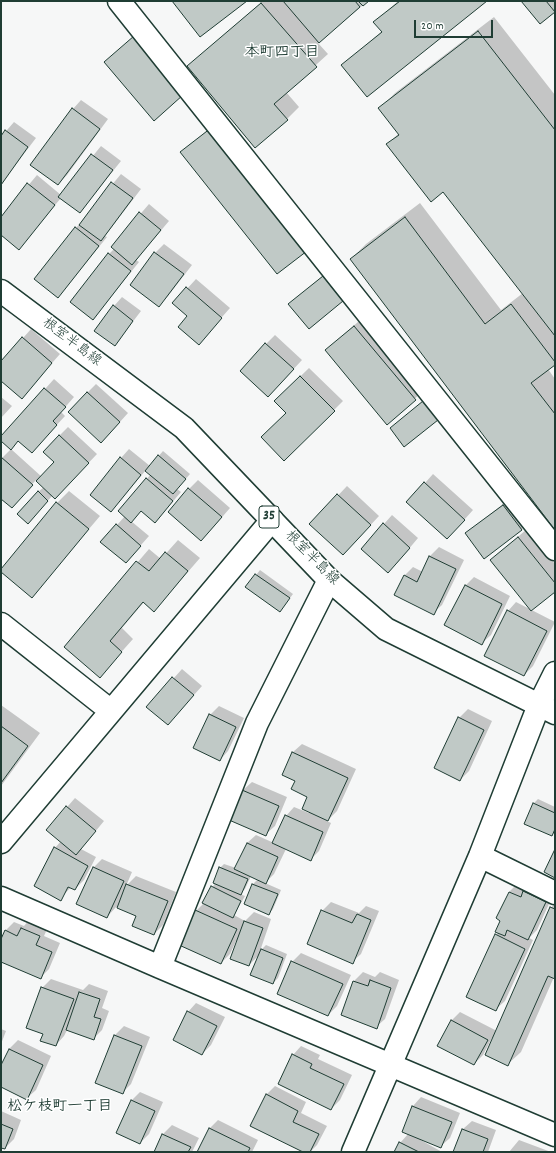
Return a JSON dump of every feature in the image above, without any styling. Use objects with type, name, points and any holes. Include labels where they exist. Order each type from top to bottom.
[{"type":"street","points":[[119,1],[555,549]]},
{"type":"street","name":"根室半島線","points":[[1,291],[184,428],[329,580],[386,629],[547,709]]},
{"type":"street","points":[[1,842],[272,520]]},
{"type":"street","points":[[160,967],[257,723],[329,580]]},
{"type":"street","points":[[2,629],[111,711]]},
{"type":"street","points":[[353,1152],[480,856],[547,709],[555,673]]},
{"type":"street","points":[[480,856],[555,893]]},
{"type":"street","points":[[1,898],[555,1135]]},
{"type":"building","points":[[172,1],[247,1],[200,37]]},
{"type":"building","points":[[283,1],[355,1],[360,7],[319,43]]},
{"type":"building","points":[[358,1],[369,1],[363,6]]},
{"type":"building","points":[[400,1],[487,1],[367,97],[341,65],[382,32],[373,22]]},
{"type":"building","points":[[521,1],[546,1],[555,12],[540,24]]},
{"type":"building","points":[[261,3],[317,67],[274,104],[288,120],[255,148],[187,66]]},
{"type":"building","points":[[478,31],[555,130],[555,336],[443,192],[431,202],[386,144],[399,135],[378,108]]},
{"type":"building","points":[[134,36],[183,95],[154,121],[104,62]]},
{"type":"building","points":[[72,108],[100,129],[58,185],[30,165]]},
{"type":"building","points":[[211,128],[307,251],[277,274],[180,152]]},
{"type":"building","points":[[5,130],[28,147],[1,185],[1,136]]},
{"type":"building","points":[[91,154],[113,170],[80,213],[58,197]]},
{"type":"building","points":[[111,182],[133,198],[101,241],[79,225]]},
{"type":"building","points":[[27,183],[55,205],[19,250],[1,235],[1,217]]},
{"type":"building","points":[[139,212],[161,230],[132,265],[111,247]]},
{"type":"building","points":[[405,217],[485,324],[511,304],[555,362],[555,365],[531,383],[555,414],[555,530],[350,259]]},
{"type":"building","points":[[75,227],[99,246],[58,298],[34,279]]},
{"type":"building","points":[[154,252],[184,274],[159,307],[130,285]]},
{"type":"building","points":[[108,253],[131,271],[93,320],[70,302]]},
{"type":"building","points":[[323,276],[343,301],[309,329],[288,304]]},
{"type":"building","points":[[186,287],[222,318],[199,345],[178,327],[187,316],[172,303]]},
{"type":"building","points":[[113,305],[133,321],[115,346],[94,331]]},
{"type":"building","points":[[354,326],[416,400],[387,425],[325,350]]},
{"type":"building","points":[[22,337],[52,363],[22,399],[1,381],[1,361]]},
{"type":"building","points":[[265,343],[294,369],[268,397],[240,371]]},
{"type":"building","points":[[300,376],[335,411],[284,461],[261,437],[286,413],[274,401]]},
{"type":"building","points":[[44,388],[66,407],[53,421],[57,425],[32,453],[18,441],[11,450],[1,441],[1,436]]},
{"type":"building","points":[[87,392],[120,422],[101,443],[68,412]]},
{"type":"building","points":[[423,401],[438,420],[404,447],[390,428]]},
{"type":"building","points":[[59,435],[89,463],[55,499],[36,481],[54,462],[43,452]]},
{"type":"building","points":[[158,455],[186,479],[173,494],[145,471]]},
{"type":"building","points":[[1,457],[33,485],[12,508],[1,499]]},
{"type":"building","points":[[120,457],[141,475],[111,512],[90,495]]},
{"type":"building","points":[[146,478],[173,501],[155,523],[141,511],[131,523],[118,511]]},
{"type":"building","points":[[424,482],[465,520],[447,539],[406,502]]},
{"type":"building","points":[[188,488],[222,517],[201,541],[168,512]]},
{"type":"building","points":[[38,491],[48,501],[28,524],[17,514]]},
{"type":"building","points":[[337,494],[371,525],[343,555],[309,524]]},
{"type":"building","points":[[56,502],[89,529],[32,598],[1,572],[1,569]]},
{"type":"building","points":[[503,505],[522,530],[484,559],[465,533]]},
{"type":"building","points":[[383,523],[410,548],[388,573],[361,549]]},
{"type":"building","points":[[116,524],[141,546],[126,563],[100,542]]},
{"type":"building","points":[[518,537],[555,583],[555,592],[531,611],[490,560]]},
{"type":"building","points":[[165,552],[188,571],[154,612],[143,602],[110,641],[122,652],[100,678],[64,647],[136,561],[149,571]]},
{"type":"building","points":[[429,556],[456,569],[434,615],[394,595],[404,575],[417,582]]},
{"type":"building","points":[[255,574],[290,598],[280,612],[245,587]]},
{"type":"building","points":[[465,585],[502,604],[482,645],[444,625]]},
{"type":"building","points":[[507,610],[547,631],[524,676],[484,656]]},
{"type":"building","points":[[172,677],[194,695],[168,725],[146,707]]},
{"type":"building","points":[[209,714],[236,727],[220,761],[193,748]]},
{"type":"building","points":[[458,717],[484,730],[460,781],[434,768]]},
{"type":"building","points":[[1,726],[28,746],[1,783]]},
{"type":"building","points":[[292,752],[348,778],[328,821],[302,809],[307,797],[291,789],[295,781],[282,775]]},
{"type":"building","points":[[242,790],[279,806],[266,836],[229,820]]},
{"type":"building","points":[[533,803],[555,813],[555,829],[552,836],[524,824]]},
{"type":"building","points":[[66,806],[96,831],[76,855],[46,830]]},
{"type":"building","points":[[285,815],[323,832],[311,861],[272,843]]},
{"type":"building","points":[[247,843],[278,857],[266,884],[234,869]]},
{"type":"building","points":[[54,847],[88,866],[75,890],[68,887],[61,901],[34,886]]},
{"type":"building","points":[[555,849],[555,878],[544,872]]},
{"type":"building","points":[[93,867],[124,881],[107,918],[76,904]]},
{"type":"building","points":[[219,867],[248,879],[241,895],[213,883]]},
{"type":"building","points":[[126,884],[168,901],[154,935],[132,926],[136,916],[117,908]]},
{"type":"building","points":[[252,884],[278,894],[269,915],[244,904]]},
{"type":"building","points":[[211,886],[241,901],[233,918],[202,903]]},
{"type":"building","points":[[523,891],[546,902],[528,940],[507,930],[505,936],[495,932],[500,921],[496,918],[509,892],[521,897]]},
{"type":"building","points":[[550,907],[555,909],[555,979],[548,976],[508,1066],[485,1055]]},
{"type":"building","points":[[195,910],[237,929],[221,964],[179,945]]},
{"type":"building","points":[[321,910],[352,923],[357,914],[371,920],[353,964],[307,944]]},
{"type":"building","points":[[244,921],[263,928],[249,966],[230,959]]},
{"type":"building","points":[[21,928],[40,936],[36,945],[52,952],[41,979],[1,962],[1,939],[5,930],[17,936]]},
{"type":"building","points":[[495,934],[525,949],[496,1011],[466,997]]},
{"type":"building","points":[[261,949],[283,958],[273,984],[250,975]]},
{"type":"building","points":[[291,961],[343,984],[328,1016],[277,994]]},
{"type":"building","points":[[370,980],[391,988],[377,1029],[341,1015],[353,981],[368,986]]},
{"type":"building","points":[[41,987],[74,999],[56,1046],[40,1041],[43,1034],[26,1028]]},
{"type":"building","points":[[79,992],[100,999],[94,1017],[101,1019],[94,1040],[66,1030]]},
{"type":"building","points":[[187,1011],[217,1026],[202,1055],[173,1040]]},
{"type":"building","points":[[451,1020],[488,1040],[474,1065],[437,1046]]},
{"type":"building","points":[[114,1035],[142,1046],[123,1094],[95,1083]]},
{"type":"building","points":[[9,1049],[43,1065],[27,1100],[1,1087],[1,1065]]},
{"type":"building","points":[[292,1054],[312,1064],[310,1068],[344,1084],[331,1110],[278,1084]]},
{"type":"building","points":[[266,1094],[298,1111],[293,1122],[319,1134],[310,1152],[303,1152],[250,1126]]},
{"type":"building","points":[[131,1100],[155,1111],[140,1144],[116,1133]]},
{"type":"building","points":[[412,1106],[452,1122],[441,1148],[402,1132]]},
{"type":"building","points":[[1,1124],[13,1129],[5,1149],[1,1148]]},
{"type":"building","points":[[209,1128],[250,1148],[248,1152],[197,1152]]},
{"type":"building","points":[[462,1129],[488,1139],[483,1152],[453,1152]]},
{"type":"building","points":[[162,1134],[191,1147],[188,1152],[154,1152]]},
{"type":"building","points":[[399,1142],[419,1152],[394,1152]]},
{"type":"district","name":"本町四丁目","points":[[282,54]]},
{"type":"district","name":"松ケ枝町一丁目","points":[[60,1108]]}]
